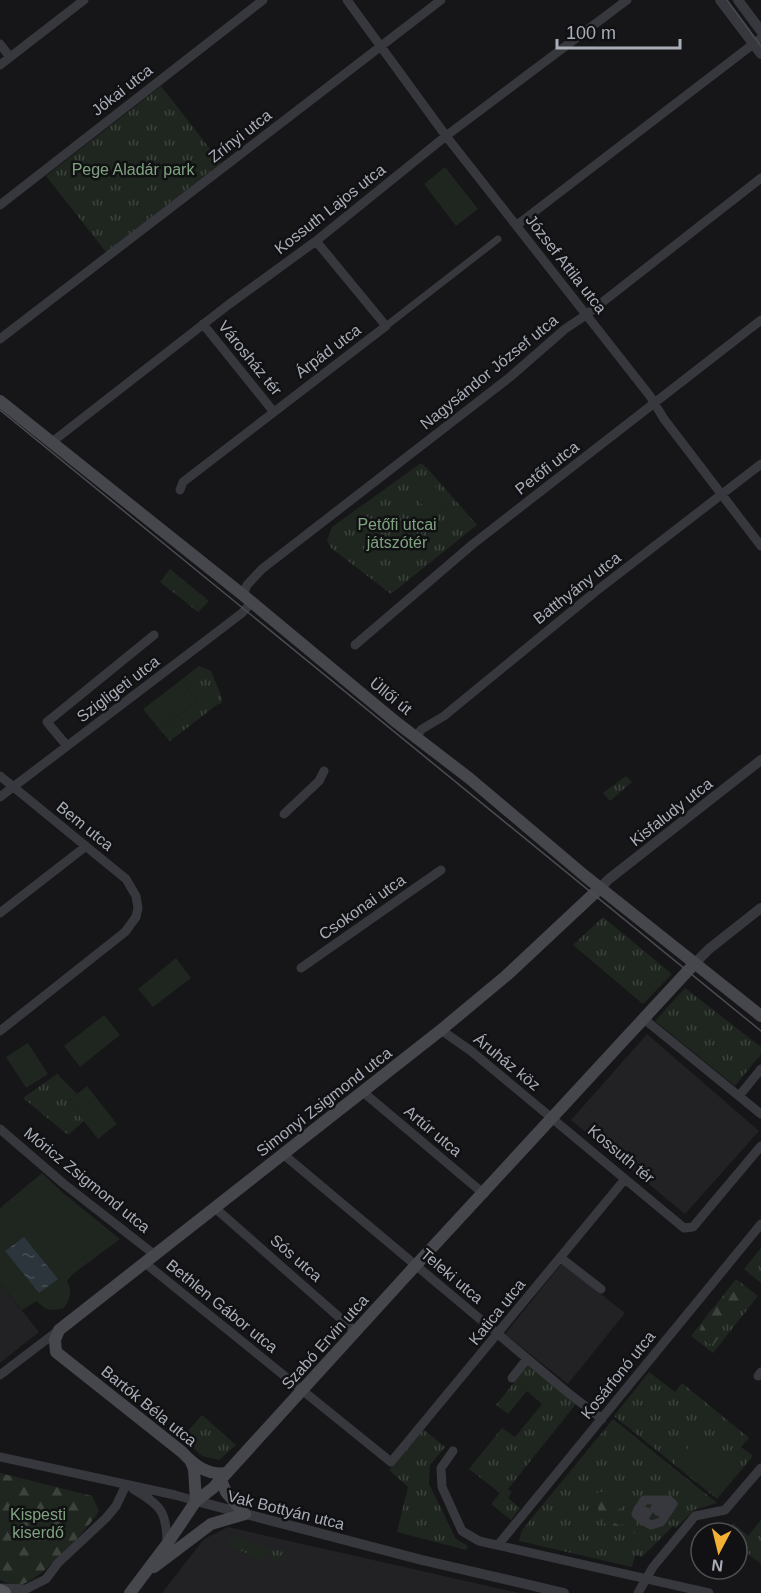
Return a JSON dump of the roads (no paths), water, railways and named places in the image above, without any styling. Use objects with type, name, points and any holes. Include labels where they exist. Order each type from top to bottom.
[{"type":"main road","name":"Üllői út","points":[[0,401],[248,599],[415,737],[469,778],[600,888],[761,1016]]},
{"type":"main road","name":"Simonyi Zsigmond utca","points":[[59,1330],[441,1030],[507,975],[600,888]]},
{"type":"main road","points":[[552,1119],[695,963]]},
{"type":"main road","name":"Szabó Ervin utca","points":[[130,1593],[196,1501],[224,1477],[552,1119]]},
{"type":"main road","name":"Bartók Béla utca","points":[[59,1330],[55,1340],[56,1352],[182,1452],[191,1462],[224,1477]]},
{"type":"main road","points":[[191,1462],[194,1469],[196,1501]]},
{"type":"main road","points":[[145,1574],[211,1524],[245,1514],[226,1492],[224,1477]]},
{"type":"main road","points":[[0,1589],[4,1593]]},
{"type":"street","points":[[0,65],[84,0]]},
{"type":"street","name":"József Attila utca","points":[[347,0],[446,136],[655,403],[664,419],[761,546]]},
{"type":"street","name":"Zrínyi utca","points":[[0,339],[441,0]]},
{"type":"street","name":"Kossuth Lajos utca","points":[[52,442],[203,324],[316,241],[446,136],[627,0]]},
{"type":"street","points":[[720,0],[757,40],[761,54]]},
{"type":"street","points":[[738,0],[761,31]]},
{"type":"street","name":"Jókai utca","points":[[0,205],[256,2]]},
{"type":"street","points":[[517,225],[757,40]]},
{"type":"street","points":[[0,44],[10,57]]},
{"type":"street","name":"Nagysándor József utca","points":[[248,599],[247,585],[262,569],[510,376],[565,329],[761,178]]},
{"type":"street","name":"Árpád utca","points":[[180,490],[183,482],[498,238]]},
{"type":"street","points":[[316,241],[386,326]]},
{"type":"street","name":"Petőfi utca","points":[[355,645],[473,544],[761,320]]},
{"type":"street","name":"Városház tér","points":[[203,324],[273,411]]},
{"type":"street","name":"Batthyány utca","points":[[415,737],[422,729],[444,716],[595,592],[761,464]]},
{"type":"street","name":"Szigligeti utca","points":[[0,797],[242,613],[248,599]]},
{"type":"street","points":[[67,746],[47,722],[154,635]]},
{"type":"street","name":"Kisfaludy utca","points":[[600,888],[761,760]]},
{"type":"street","points":[[284,814],[319,781],[324,771]]},
{"type":"street","name":"Bem utca","points":[[0,776],[130,884],[136,896],[138,908],[136,916],[119,938],[0,1030]]},
{"type":"street","points":[[0,913],[85,847]]},
{"type":"street","name":"Csokonai utca","points":[[301,968],[441,870]]},
{"type":"street","points":[[695,963],[761,908]]},
{"type":"street","points":[[644,1019],[761,1114]]},
{"type":"street","name":"Áruház köz","points":[[441,1030],[471,1051],[552,1119]]},
{"type":"street","points":[[739,1096],[761,1069]]},
{"type":"street","name":"Artúr utca","points":[[363,1092],[484,1194]]},
{"type":"street","name":"Kossuth tér","points":[[552,1119],[684,1228],[693,1227],[761,1146]]},
{"type":"street","name":"Móricz Zsigmond utca","points":[[0,1129],[150,1259]]},
{"type":"street","points":[[0,1143],[9,1136]]},
{"type":"street","name":"Teleki utca","points":[[283,1154],[602,1419]]},
{"type":"street","name":"Katica utca","points":[[391,1462],[625,1179]]},
{"type":"street","name":"Sós utca","points":[[215,1208],[356,1332]]},
{"type":"street","name":"Kosárfonó utca","points":[[498,1545],[761,1224]]},
{"type":"street","points":[[561,1258],[601,1289]]},
{"type":"street","name":"Bethlen Gábor utca","points":[[150,1259],[391,1462]]},
{"type":"street","name":"Simonyi Zsigmond utca","points":[[0,1376],[59,1330]]},
{"type":"street","points":[[512,1378],[527,1359]]},
{"type":"street","points":[[453,1451],[441,1468],[440,1480],[459,1526],[472,1538],[709,1593]]},
{"type":"street","name":"Vak Bottyán utca","points":[[0,1456],[175,1495],[422,1560],[564,1593]]},
{"type":"street","points":[[638,1593],[645,1578],[695,1516],[725,1510],[761,1468]]},
{"type":"street","points":[[0,1589],[26,1589],[46,1579],[58,1563],[116,1506],[126,1485],[141,1493],[162,1511],[167,1522],[167,1544]]},
{"type":"street","points":[[644,1500],[649,1500],[651,1509],[644,1500]]},
{"type":"water","points":[[24,1237],[58,1279],[39,1293],[5,1251]]},
{"type":"tram line","points":[[727,0],[761,46]]},
{"type":"tram line","points":[[0,410],[761,1031]]},
{"type":"park label","name":"Pege Aladár park","points":[[133,169]]},
{"type":"park label","name":"Petőfi utcai játszótér","points":[[397,533]]},
{"type":"park label","name":"Kispesti kiserdő","points":[[38,1523]]}]
